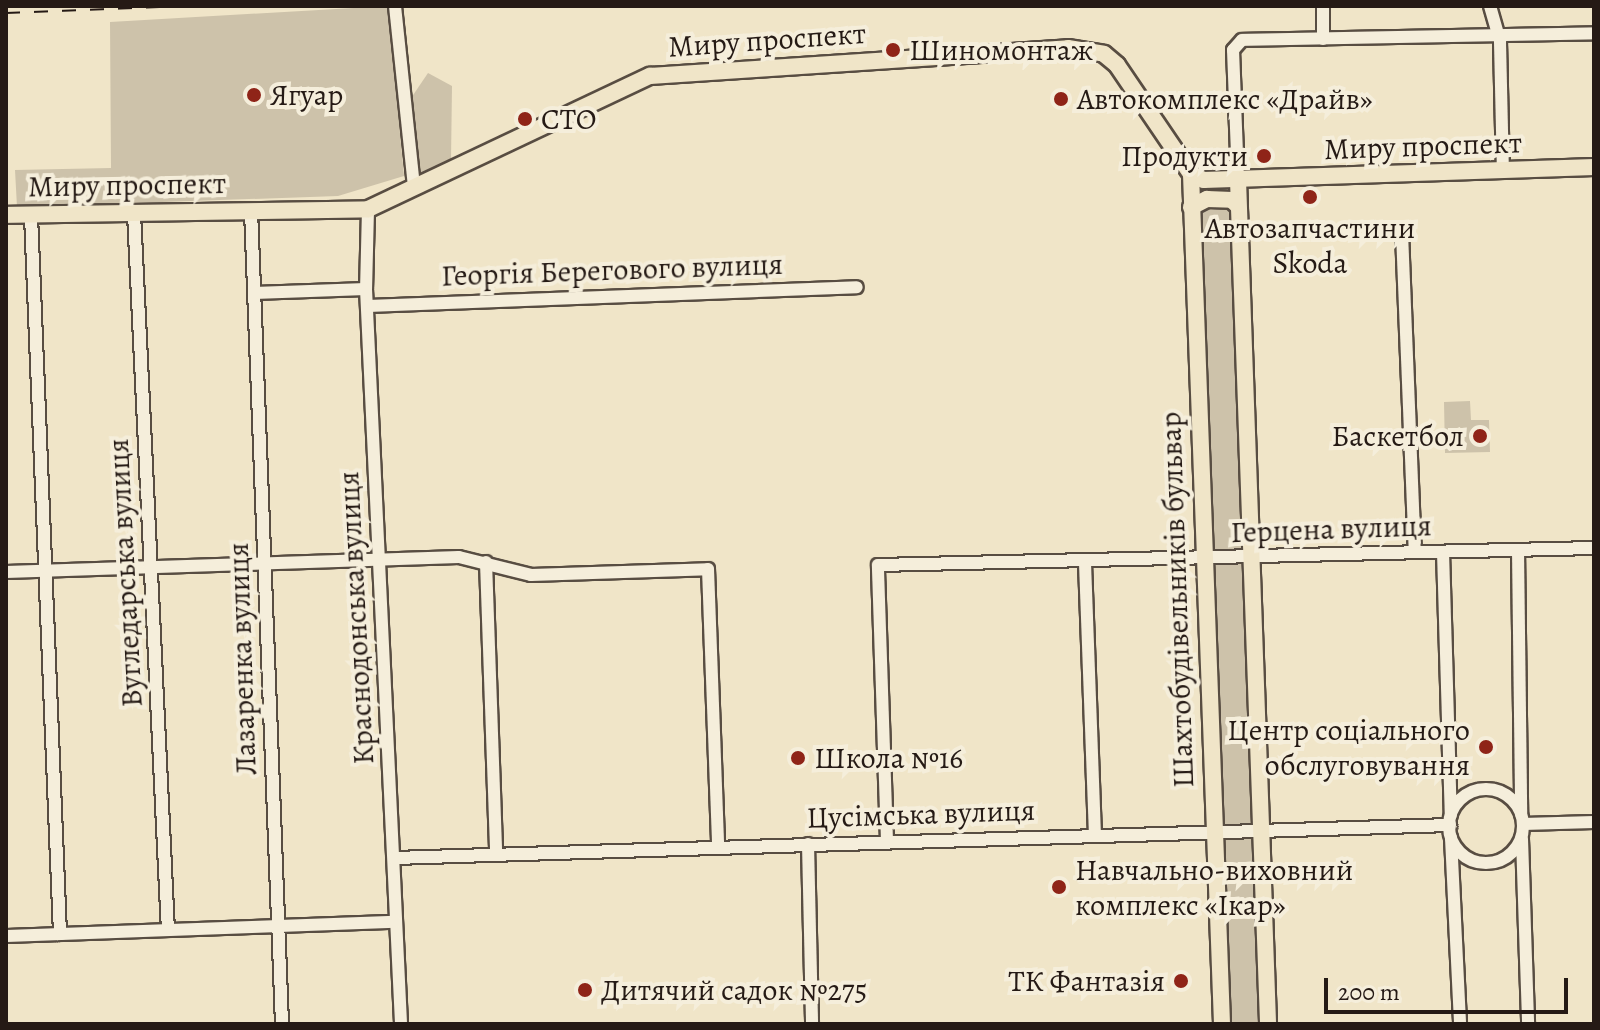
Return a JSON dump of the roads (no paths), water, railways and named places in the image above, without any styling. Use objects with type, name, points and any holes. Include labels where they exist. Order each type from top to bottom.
[{"type":"main road","name":"Миру проспект","points":[[6,215],[368,209],[650,76],[1068,48],[1104,54],[1117,65],[1191,174],[1204,180],[1594,167]]},
{"type":"main road","name":"Шахтобудівельників бульвар","points":[[1191,174],[1222,1024]]},
{"type":"main road","points":[[1238,180],[1268,1024]]},
{"type":"main road","points":[[1191,207],[1207,199],[1232,200],[1238,206]]},
{"type":"street","points":[[1323,6],[1323,39]]},
{"type":"street","points":[[1490,6],[1495,36],[1500,42],[1503,171]]},
{"type":"street","points":[[395,7],[414,187]]},
{"type":"street","points":[[1238,180],[1236,44],[1594,33]]},
{"type":"street","name":"Краснодонська вулиця","points":[[368,209],[366,289],[401,1024]]},
{"type":"street","name":"Лазаренка вулиця","points":[[251,210],[282,1024]]},
{"type":"street","name":"Вугледарська вулиця","points":[[134,213],[168,930]]},
{"type":"street","points":[[31,215],[60,934]]},
{"type":"street","points":[[1402,233],[1415,552]]},
{"type":"street","name":"Георгія Берегового вулиця","points":[[368,306],[857,287]]},
{"type":"street","points":[[254,293],[366,289]]},
{"type":"street","name":"Герцена вулиця","points":[[887,841],[878,565],[1085,563],[1594,548]]},
{"type":"street","points":[[1518,550],[1528,1024]]},
{"type":"street","points":[[1443,552],[1460,1024]]},
{"type":"street","points":[[6,572],[459,557],[531,575],[708,569],[718,847]]},
{"type":"street","points":[[486,562],[496,854]]},
{"type":"street","points":[[1085,563],[1095,834]]},
{"type":"street","points":[[1487,789],[1506,795],[1522,825],[1503,859],[1484,862],[1465,856],[1451,825],[1464,796],[1487,789]]},
{"type":"street","points":[[1522,825],[1594,822]]},
{"type":"street","name":"Цусімська вулиця","points":[[394,858],[1261,828],[1451,825]]},
{"type":"street","points":[[808,844],[812,1024]]},
{"type":"street","points":[[6,936],[396,922]]},
{"type":"railway","points":[[6,13],[192,6]]},
{"type":"place","name":"Шиномонтаж","points":[[893,50]]},
{"type":"place","name":"Ягуар","points":[[254,95]]},
{"type":"place","name":"Автокомплекс «Драйв»","points":[[1061,99]]},
{"type":"place","name":"СТО","points":[[525,119]]},
{"type":"place","name":"Продукти","points":[[1264,156]]},
{"type":"place","name":"Автозапчастини Skoda","points":[[1310,197]]},
{"type":"place","name":"Баскетбол","points":[[1480,436]]},
{"type":"place","name":"Центр соціального обслуговування","points":[[1486,747]]},
{"type":"place","name":"Школа №16","points":[[798,758]]},
{"type":"place","name":"Навчально-виховний комплекс «Ікар»","points":[[1059,887]]},
{"type":"place","name":"ТК Фантазія","points":[[1181,981]]},
{"type":"place","name":"Дитячий садок №275","points":[[585,990]]}]
